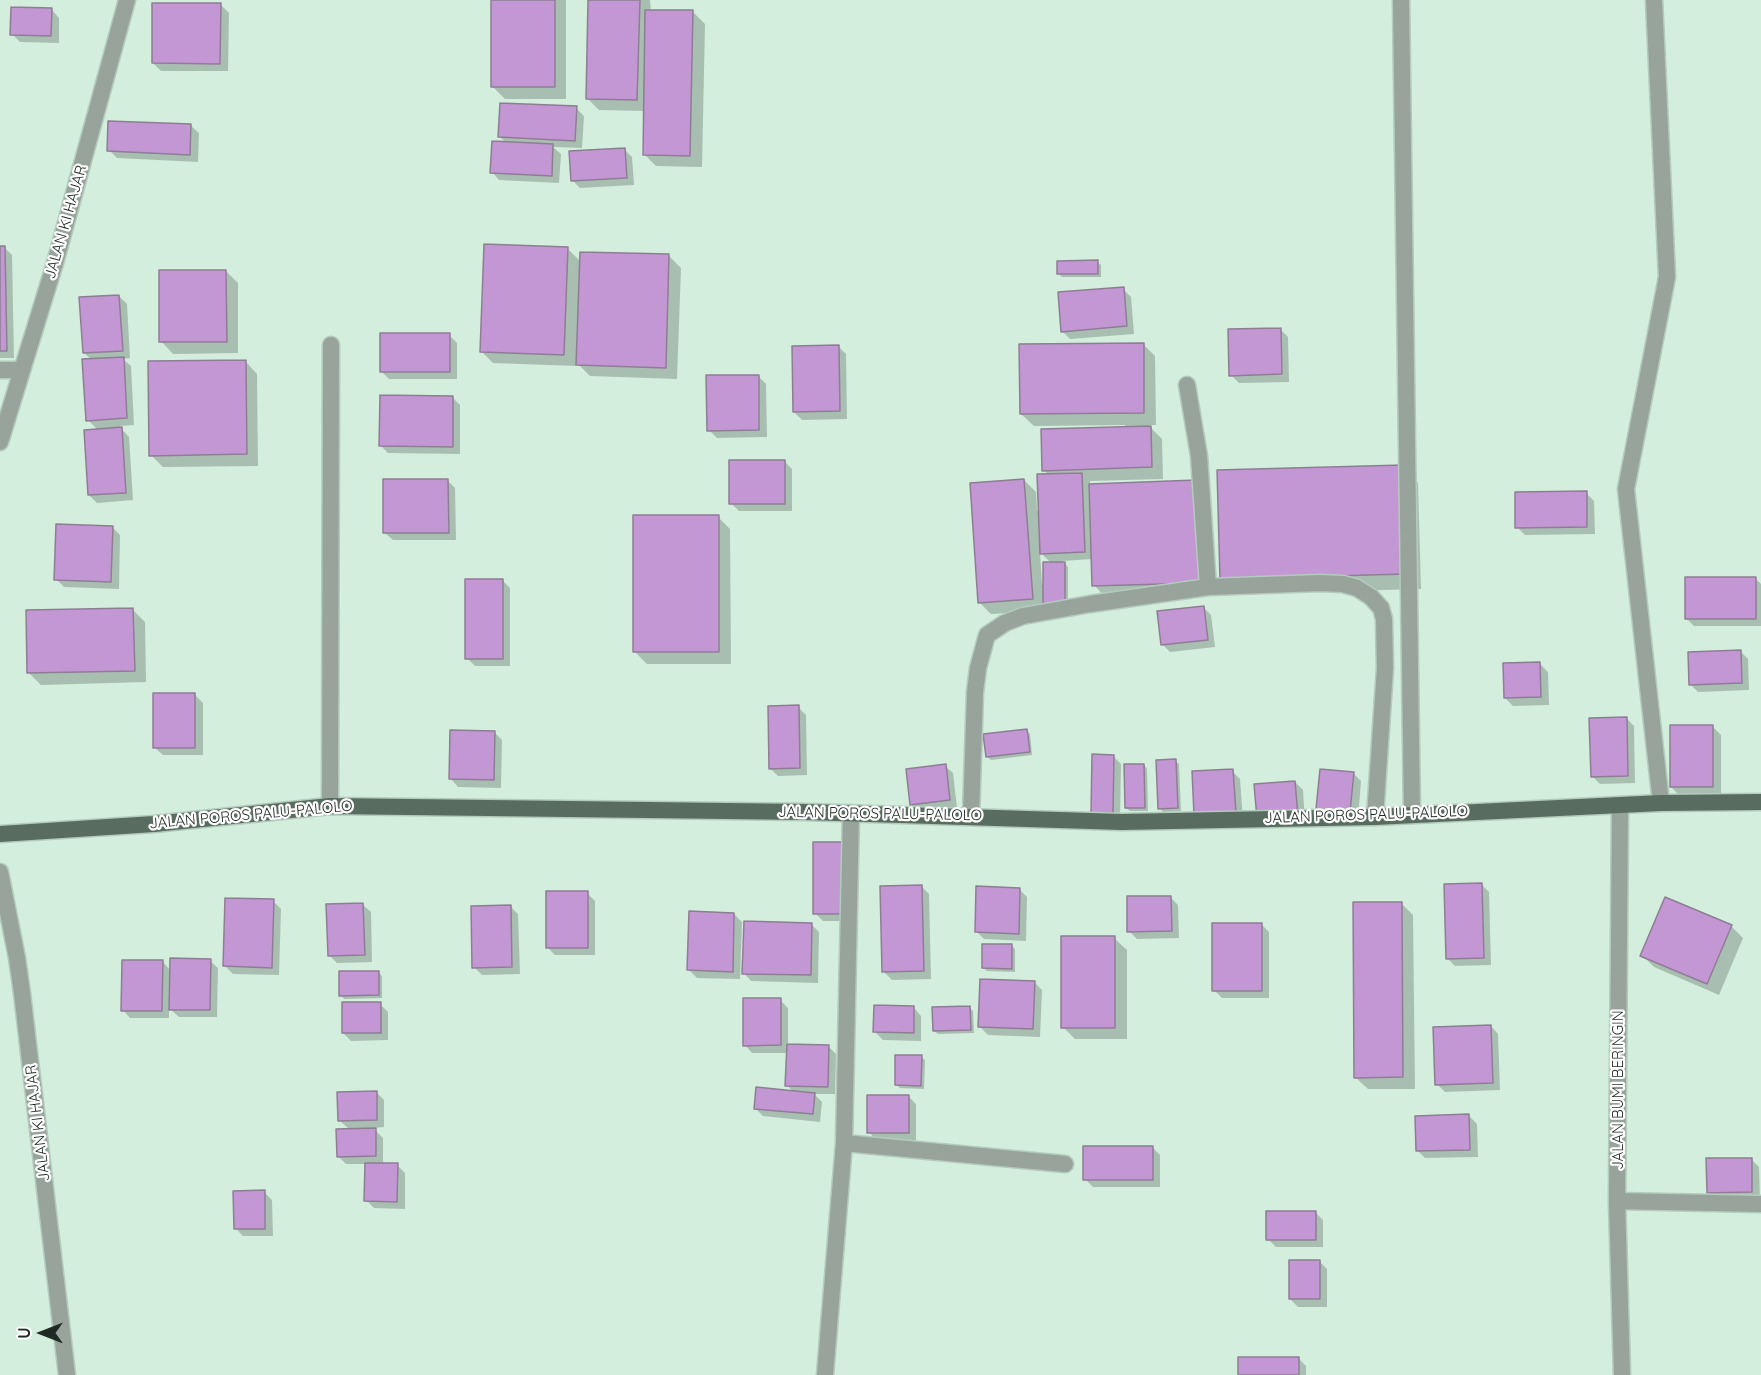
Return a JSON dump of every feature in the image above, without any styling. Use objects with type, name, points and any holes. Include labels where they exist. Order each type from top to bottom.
[{"type":"main road","name":"JALAN POROS PALU-PALOLO","points":[[0,834],[154,824],[330,806],[851,813],[1122,822],[1375,817],[1661,803],[1761,802]]},
{"type":"street","name":"JALAN KI HAJAR","points":[[0,442],[58,253],[127,0]]},
{"type":"street","points":[[1401,0],[1412,814]]},
{"type":"street","points":[[1654,0],[1667,277],[1626,489],[1661,803]]},
{"type":"street","points":[[330,806],[331,345]]},
{"type":"street","points":[[0,370],[22,370]]},
{"type":"street","points":[[1187,385],[1199,456],[1208,587]]},
{"type":"street","points":[[971,816],[975,692],[978,668],[987,635],[1005,623],[1023,616],[1090,604],[1208,587],[1320,583],[1343,584],[1357,588],[1371,597],[1381,608],[1384,619],[1385,668],[1375,817]]},
{"type":"street","name":"JALAN BUMI BERINGIN","points":[[1620,805],[1617,1201],[1623,1375]]},
{"type":"street","points":[[825,1375],[844,1143],[851,813]]},
{"type":"street","name":"JALAN KI HAJAR","points":[[0,872],[22,993],[67,1375]]},
{"type":"street","points":[[844,1143],[1065,1164]]},
{"type":"street","points":[[1617,1201],[1761,1204]]},
{"type":"building","points":[[491,0],[555,0],[555,87],[491,87]]},
{"type":"building","points":[[588,0],[640,0],[637,100],[586,99]]},
{"type":"building","points":[[152,3],[221,3],[220,64],[152,63]]},
{"type":"building","points":[[11,7],[52,8],[51,36],[10,35]]},
{"type":"building","points":[[645,10],[693,10],[690,156],[643,155]]},
{"type":"building","points":[[500,103],[577,106],[575,141],[498,137]]},
{"type":"building","points":[[108,121],[191,124],[190,155],[107,151]]},
{"type":"building","points":[[492,141],[553,144],[552,176],[490,173]]},
{"type":"building","points":[[625,148],[627,178],[571,181],[569,151]]},
{"type":"building","points":[[484,244],[568,247],[564,355],[480,352]]},
{"type":"building","points":[[0,246],[5,246],[7,351],[0,351]]},
{"type":"building","points":[[580,252],[669,254],[666,368],[576,365]]},
{"type":"building","points":[[1098,260],[1098,274],[1057,274],[1057,261]]},
{"type":"building","points":[[159,270],[226,270],[227,342],[159,342]]},
{"type":"building","points":[[1124,287],[1127,326],[1061,332],[1058,292]]},
{"type":"building","points":[[119,295],[123,351],[83,353],[79,297]]},
{"type":"building","points":[[1281,328],[1282,374],[1229,376],[1228,329]]},
{"type":"building","points":[[380,333],[450,333],[450,372],[380,372]]},
{"type":"building","points":[[1144,343],[1144,413],[1020,414],[1019,344]]},
{"type":"building","points":[[839,345],[840,411],[793,412],[792,346]]},
{"type":"building","points":[[124,357],[127,418],[86,421],[82,359]]},
{"type":"building","points":[[246,360],[247,454],[149,456],[148,361]]},
{"type":"building","points":[[706,375],[759,375],[759,430],[707,431]]},
{"type":"building","points":[[380,395],[453,396],[453,447],[379,446]]},
{"type":"building","points":[[1151,426],[1152,467],[1042,471],[1041,429]]},
{"type":"building","points":[[122,427],[126,493],[88,495],[84,430]]},
{"type":"building","points":[[729,460],[785,460],[785,504],[729,504]]},
{"type":"building","points":[[1403,465],[1406,574],[1220,579],[1217,470]]},
{"type":"building","points":[[1082,473],[1085,552],[1040,554],[1037,474]]},
{"type":"building","points":[[383,479],[448,479],[449,533],[383,533]]},
{"type":"building","points":[[1024,479],[1033,599],[978,603],[970,483]]},
{"type":"building","points":[[1197,480],[1200,583],[1092,586],[1089,484]]},
{"type":"building","points":[[1587,491],[1587,527],[1515,528],[1515,492]]},
{"type":"building","points":[[633,515],[719,515],[719,652],[633,652]]},
{"type":"building","points":[[56,524],[113,526],[111,582],[54,580]]},
{"type":"building","points":[[1043,562],[1065,562],[1065,607],[1043,607]]},
{"type":"building","points":[[1685,577],[1756,577],[1756,619],[1685,619]]},
{"type":"building","points":[[465,579],[503,579],[503,659],[465,659]]},
{"type":"building","points":[[1204,606],[1208,640],[1161,645],[1157,611]]},
{"type":"building","points":[[133,608],[135,671],[27,673],[26,610]]},
{"type":"building","points":[[1741,650],[1742,683],[1689,685],[1688,652]]},
{"type":"building","points":[[1540,662],[1541,697],[1504,698],[1503,663]]},
{"type":"building","points":[[153,693],[195,693],[195,748],[153,748]]},
{"type":"building","points":[[799,705],[800,768],[769,769],[768,706]]},
{"type":"building","points":[[1627,717],[1628,776],[1591,777],[1589,718]]},
{"type":"building","points":[[1670,725],[1713,725],[1713,787],[1670,787]]},
{"type":"building","points":[[1027,729],[1030,752],[986,757],[983,734]]},
{"type":"building","points":[[450,730],[495,731],[494,780],[449,779]]},
{"type":"building","points":[[1092,754],[1114,755],[1113,813],[1091,813]]},
{"type":"building","points":[[1176,759],[1178,808],[1158,809],[1156,760]]},
{"type":"building","points":[[946,764],[950,800],[910,805],[906,769]]},
{"type":"building","points":[[1124,764],[1144,764],[1145,808],[1125,808]]},
{"type":"building","points":[[1233,769],[1236,813],[1194,815],[1192,771]]},
{"type":"building","points":[[1320,769],[1354,772],[1350,812],[1316,809]]},
{"type":"building","points":[[1295,781],[1298,816],[1257,819],[1254,784]]},
{"type":"building","points":[[813,842],[844,842],[844,914],[813,914]]},
{"type":"building","points":[[1482,883],[1484,958],[1446,959],[1444,884]]},
{"type":"building","points":[[922,885],[924,971],[882,972],[880,886]]},
{"type":"building","points":[[976,886],[1020,888],[1019,934],[975,932]]},
{"type":"building","points":[[546,891],[588,891],[588,948],[546,948]]},
{"type":"building","points":[[1127,896],[1171,896],[1172,931],[1127,932]]},
{"type":"building","points":[[1665,897],[1732,925],[1707,984],[1640,956]]},
{"type":"building","points":[[225,898],[274,899],[272,968],[223,966]]},
{"type":"building","points":[[1353,902],[1402,902],[1403,1077],[1354,1078]]},
{"type":"building","points":[[363,903],[365,955],[328,956],[326,904]]},
{"type":"building","points":[[511,905],[512,967],[472,968],[471,906]]},
{"type":"building","points":[[689,911],[734,913],[733,972],[687,970]]},
{"type":"building","points":[[744,921],[812,923],[811,975],[742,974]]},
{"type":"building","points":[[1212,923],[1262,923],[1262,991],[1212,991]]},
{"type":"building","points":[[1061,936],[1115,936],[1115,1028],[1061,1028]]},
{"type":"building","points":[[982,944],[1012,944],[1012,969],[982,968]]},
{"type":"building","points":[[170,958],[211,959],[210,1010],[169,1010]]},
{"type":"building","points":[[122,960],[163,960],[162,1011],[121,1011]]},
{"type":"building","points":[[339,971],[379,971],[379,995],[339,996]]},
{"type":"building","points":[[980,979],[1035,981],[1033,1029],[978,1027]]},
{"type":"building","points":[[743,998],[781,998],[781,1045],[743,1046]]},
{"type":"building","points":[[342,1002],[381,1002],[381,1033],[342,1033]]},
{"type":"building","points":[[874,1005],[914,1006],[914,1033],[873,1032]]},
{"type":"building","points":[[970,1006],[971,1030],[933,1031],[932,1007]]},
{"type":"building","points":[[1491,1025],[1493,1083],[1435,1085],[1433,1027]]},
{"type":"building","points":[[787,1044],[829,1045],[828,1087],[785,1086]]},
{"type":"building","points":[[895,1055],[922,1055],[921,1086],[895,1085]]},
{"type":"building","points":[[756,1087],[815,1093],[813,1114],[754,1109]]},
{"type":"building","points":[[377,1091],[377,1120],[338,1121],[337,1092]]},
{"type":"building","points":[[867,1095],[909,1095],[909,1133],[867,1133]]},
{"type":"building","points":[[1469,1114],[1470,1150],[1416,1151],[1415,1116]]},
{"type":"building","points":[[376,1128],[376,1156],[337,1157],[336,1129]]},
{"type":"building","points":[[1083,1146],[1153,1146],[1153,1180],[1083,1180]]},
{"type":"building","points":[[1706,1158],[1752,1158],[1752,1192],[1707,1193]]},
{"type":"building","points":[[365,1163],[398,1163],[397,1202],[364,1201]]},
{"type":"building","points":[[265,1190],[265,1229],[234,1229],[233,1191]]},
{"type":"building","points":[[1266,1211],[1316,1211],[1316,1240],[1266,1240]]},
{"type":"building","points":[[1289,1260],[1320,1260],[1320,1299],[1289,1299]]},
{"type":"building","points":[[1238,1357],[1299,1357],[1299,1375],[1238,1375]]}]
